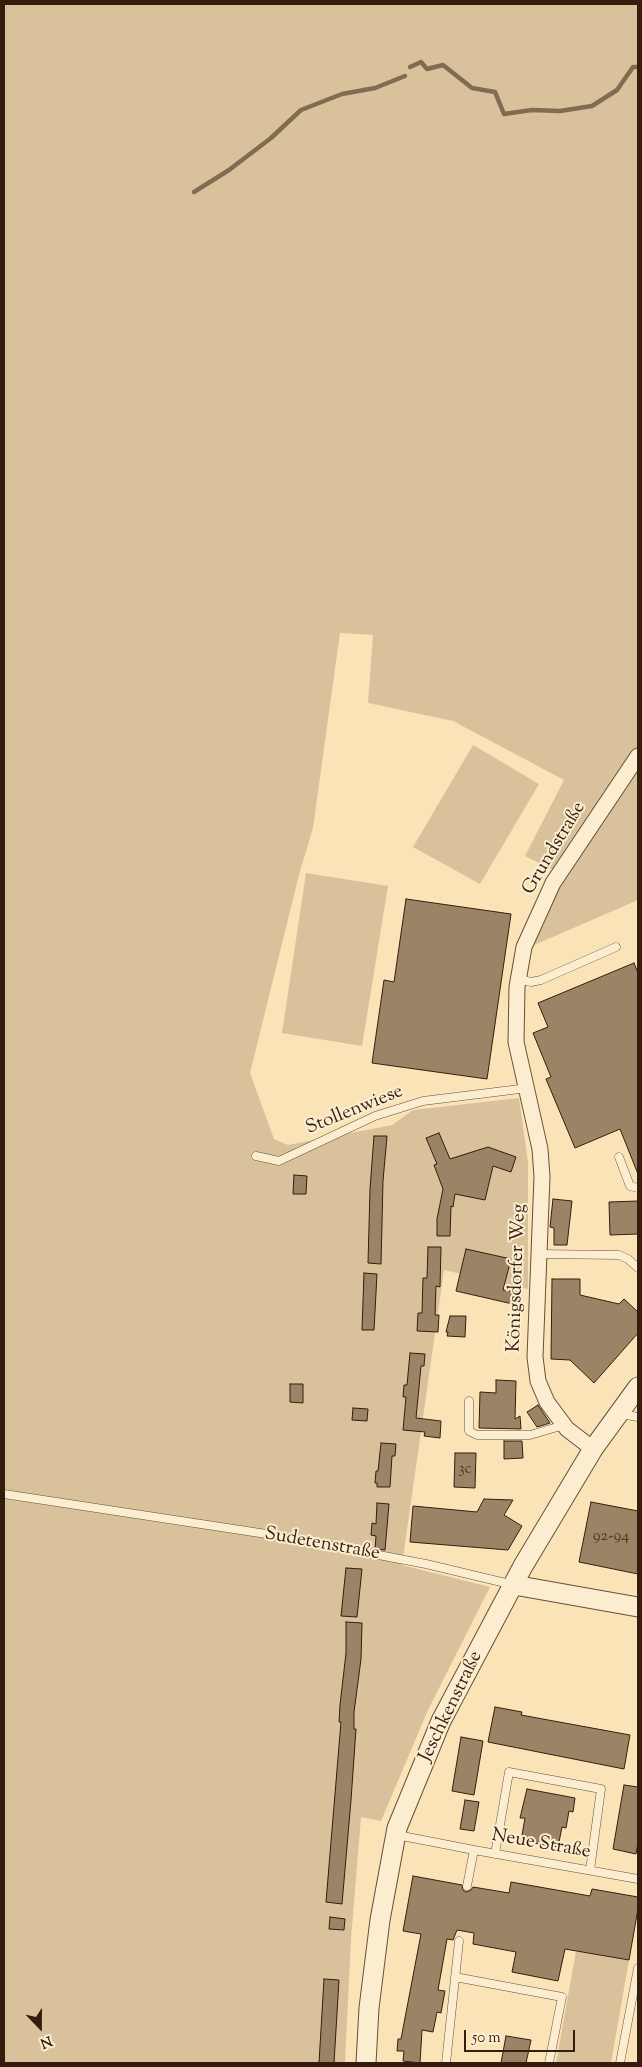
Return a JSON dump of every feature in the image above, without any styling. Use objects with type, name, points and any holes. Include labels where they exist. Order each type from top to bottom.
[{"type":"street","name":"Grundstraße","points":[[528,1088],[516,1042],[519,979],[524,947],[553,883],[638,756]]},
{"type":"street","name":"Königsdorfer Weg","points":[[528,1088],[540,1149],[542,1177],[536,1365],[538,1381],[547,1402],[564,1425],[593,1449]]},
{"type":"street","name":"Jeschkenstraße","points":[[366,2063],[369,2008],[378,1935],[396,1834],[441,1721],[514,1585],[593,1449],[638,1387]]},
{"type":"street","name":"Sudetenstraße","points":[[514,1585],[638,1607]]},
{"type":"lane","points":[[519,979],[531,982],[541,980],[616,947]]},
{"type":"lane","name":"Stollenwiese","points":[[256,1156],[279,1161],[375,1116],[423,1101],[528,1088]]},
{"type":"lane","points":[[619,1157],[630,1186],[638,1188]]},
{"type":"lane","points":[[539,1254],[619,1255],[628,1259],[638,1268]]},
{"type":"lane","points":[[469,1401],[469,1431],[477,1435],[530,1435],[564,1425]]},
{"type":"lane","points":[[619,1414],[638,1417]]},
{"type":"lane","name":"Sudetenstraße","points":[[4,1494],[273,1535],[417,1562],[514,1585]]},
{"type":"lane","points":[[495,1854],[509,1772],[600,1789],[590,1870]]},
{"type":"lane","points":[[396,1834],[474,1850]]},
{"type":"lane","name":"Neue Straße","points":[[467,1886],[474,1850],[638,1879]]},
{"type":"lane","points":[[446,2063],[459,1941]]},
{"type":"lane","points":[[620,2063],[635,1999],[638,1968]]},
{"type":"lane","points":[[456,1977],[562,1997],[549,2063]]},
{"type":"shaded area","points":[[4,4],[638,4],[638,900],[532,946],[565,876],[525,856],[564,780],[453,721],[368,703],[373,635],[340,633],[313,828],[300,871],[250,1073],[274,1139],[288,1145],[392,1125],[413,1110],[519,1098],[528,1162],[528,1289],[444,1270],[402,1565],[490,1587],[428,1710],[381,1821],[361,1817],[351,1939],[345,2063],[4,2063]]},
{"type":"shaded area","points":[[473,745],[539,784],[480,884],[413,847]]},
{"type":"shaded area","points":[[306,873],[388,886],[362,1046],[282,1033]]},
{"type":"shaded area","points":[[576,1951],[629,1960],[611,2063],[556,2063]]},
{"type":"building","points":[[406,899],[511,914],[487,1079],[372,1063],[384,980],[394,982]]},
{"type":"building","points":[[634,963],[638,973],[638,1174],[620,1129],[575,1148],[546,1079],[551,1077],[533,1033],[548,1027],[538,1003]]},
{"type":"building","points":[[439,1133],[450,1159],[488,1147],[516,1157],[511,1172],[493,1166],[485,1200],[455,1194],[453,1207],[451,1206],[450,1236],[437,1236],[437,1219],[443,1189],[434,1165],[437,1164],[426,1138]]},
{"type":"building","points":[[374,1136],[387,1136],[383,1181],[381,1264],[368,1263]]},
{"type":"building","points":[[294,1175],[307,1176],[306,1194],[293,1194]]},
{"type":"building","points":[[553,1199],[572,1201],[567,1245],[554,1245],[554,1228],[550,1227]]},
{"type":"building","points":[[638,1201],[638,1234],[610,1235],[609,1202]]},
{"type":"building","points":[[428,1247],[441,1247],[440,1287],[436,1286],[435,1315],[439,1315],[438,1332],[417,1331],[418,1313],[422,1313],[423,1278],[427,1278]]},
{"type":"building","points":[[466,1249],[511,1259],[503,1290],[519,1292],[517,1305],[456,1291]]},
{"type":"building","points":[[364,1273],[377,1274],[374,1330],[362,1330]]},
{"type":"building","points":[[552,1279],[580,1279],[580,1295],[619,1304],[624,1299],[638,1312],[638,1333],[594,1383],[570,1360],[551,1359]]},
{"type":"building","points":[[450,1316],[466,1316],[465,1337],[447,1336],[448,1332],[446,1332]]},
{"type":"building","points":[[410,1353],[425,1354],[424,1366],[421,1366],[416,1418],[441,1421],[440,1438],[424,1436],[425,1432],[403,1430],[406,1397],[403,1397],[404,1385],[407,1385]]},
{"type":"building","points":[[496,1380],[516,1381],[515,1419],[520,1416],[521,1429],[479,1428],[480,1392],[496,1393]]},
{"type":"building","points":[[290,1384],[303,1384],[303,1403],[290,1402]]},
{"type":"building","points":[[538,1405],[550,1423],[537,1427],[527,1412]]},
{"type":"building","points":[[353,1408],[368,1409],[367,1421],[352,1420]]},
{"type":"building","points":[[504,1441],[522,1441],[523,1458],[504,1459]]},
{"type":"building","points":[[381,1443],[396,1444],[395,1456],[392,1456],[390,1487],[377,1487],[377,1483],[375,1483]]},
{"type":"building","points":[[455,1453],[476,1453],[475,1488],[454,1487]]},
{"type":"building","points":[[484,1499],[513,1500],[504,1515],[522,1526],[508,1550],[410,1542],[413,1506],[477,1512]]},
{"type":"building","points":[[591,1502],[638,1511],[638,1574],[579,1562]]},
{"type":"building","points":[[377,1503],[389,1504],[385,1550],[375,1549],[376,1536],[371,1535],[372,1523],[376,1524]]},
{"type":"building","points":[[346,1568],[362,1569],[357,1617],[341,1616]]},
{"type":"building","points":[[346,1622],[362,1623],[361,1659],[354,1712],[354,1729],[356,1729],[342,1904],[326,1902],[341,1722],[339,1722],[340,1705],[346,1653]]},
{"type":"building","points":[[495,1707],[522,1712],[521,1715],[630,1735],[624,1769],[488,1742]]},
{"type":"building","points":[[461,1737],[483,1741],[474,1795],[452,1791]]},
{"type":"building","points":[[624,1785],[638,1787],[638,1843],[636,1854],[613,1849]]},
{"type":"building","points":[[527,1789],[575,1798],[573,1812],[569,1811],[566,1828],[562,1827],[558,1847],[521,1841],[525,1818],[520,1818]]},
{"type":"building","points":[[465,1800],[479,1802],[474,1831],[460,1829]]},
{"type":"building","points":[[413,1876],[462,1885],[463,1890],[466,1892],[473,1887],[509,1893],[511,1882],[590,1896],[592,1889],[638,1897],[638,1909],[629,1960],[565,1949],[558,1981],[512,1972],[516,1952],[473,1944],[474,1933],[457,1930],[453,1940],[447,1939],[438,1990],[445,1991],[441,2013],[437,2012],[433,2032],[422,2030],[420,2063],[403,2061],[404,2051],[397,2051],[398,2039],[401,2039],[421,1934],[403,1931]]},
{"type":"building","points":[[330,1917],[345,1919],[344,1930],[329,1929]]},
{"type":"building","points":[[324,1979],[339,1980],[334,2063],[319,2063]]},
{"type":"building","points":[[506,2036],[531,2040],[526,2063],[501,2063]]},
{"type":"waterway","points":[[410,67],[421,62],[427,69],[443,65],[472,88],[495,92],[504,114],[532,110],[560,111],[592,106],[617,90],[633,67],[638,67]]},
{"type":"waterway","points":[[194,192],[229,170],[271,138],[301,110],[342,94],[375,88],[405,76]]}]
